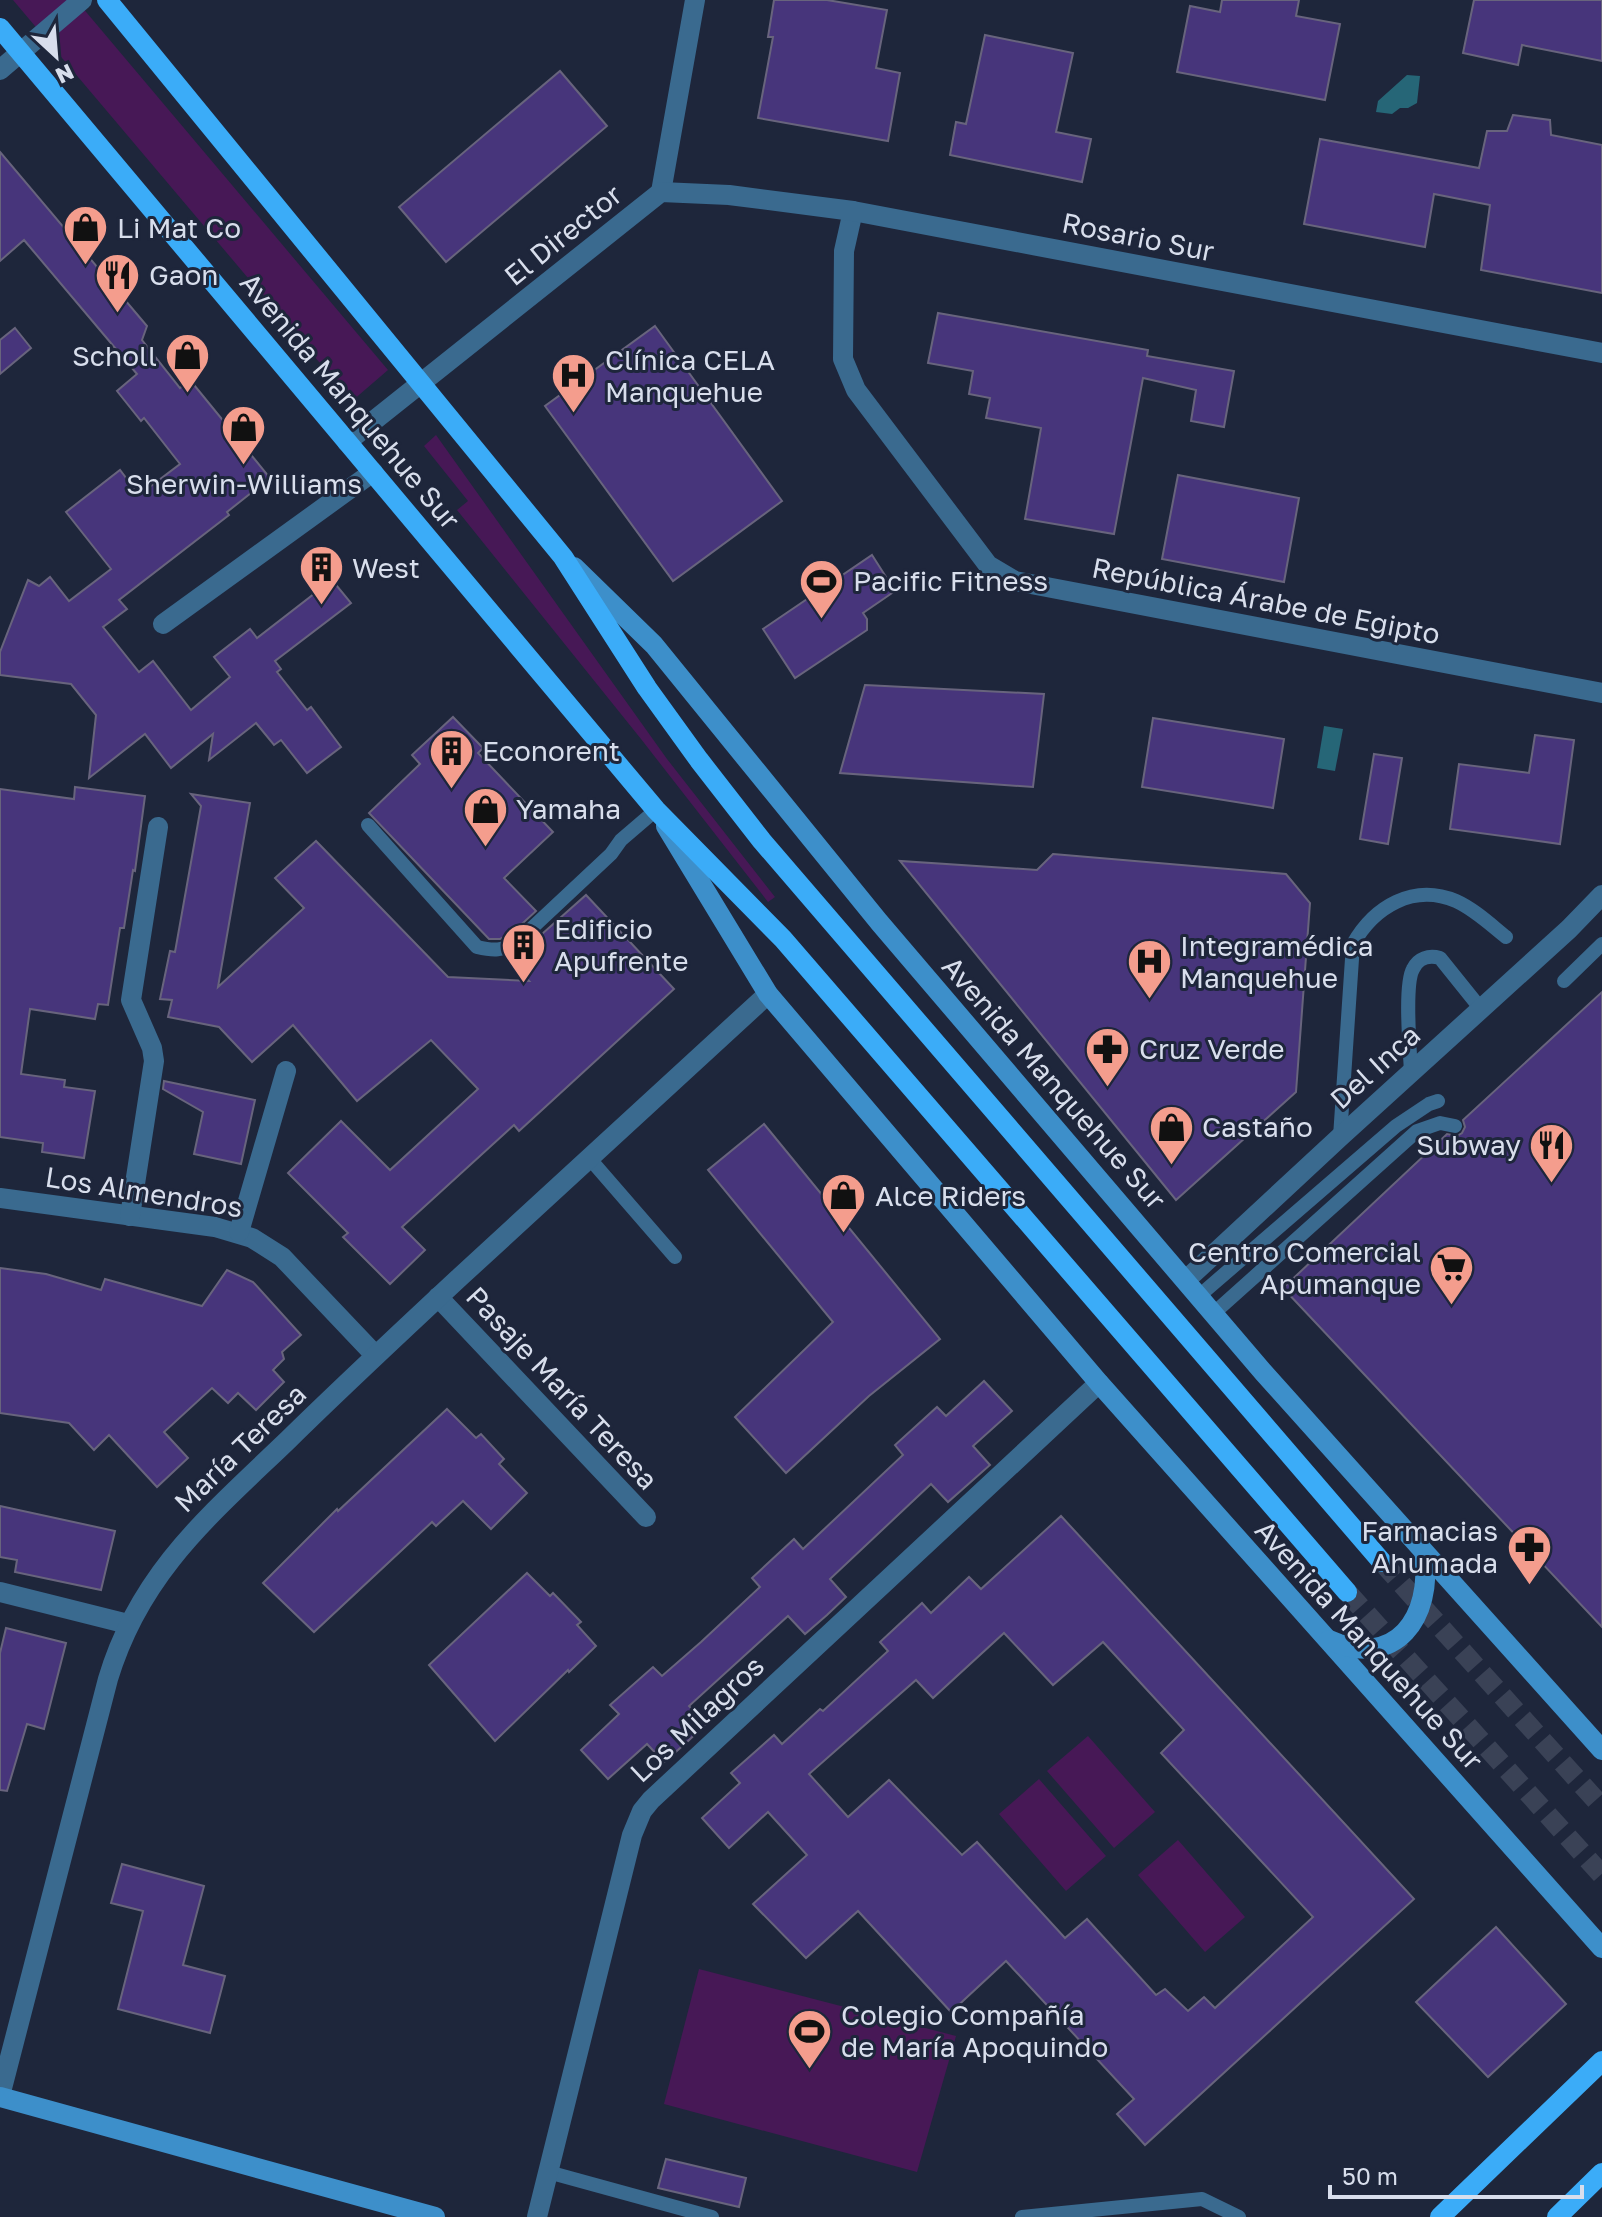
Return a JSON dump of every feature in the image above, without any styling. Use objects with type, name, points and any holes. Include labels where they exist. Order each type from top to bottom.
[{"type":"main road","name":"Avenida Manquehue Sur","points":[[107,0],[563,557],[656,700],[762,841],[1382,1562]]},
{"type":"main road","name":"Avenida Manquehue Sur","points":[[0,28],[656,810],[783,939],[1347,1592]]},
{"type":"main road","name":"Avenida Manquehue Sur","points":[[563,557],[654,645],[879,922],[1214,1313],[1424,1554],[1602,1750]]},
{"type":"main road","name":"Avenida Manquehue Sur","points":[[656,810],[768,994],[1099,1383],[1602,1948]]},
{"type":"main road","points":[[1325,1639],[1357,1649],[1396,1640],[1409,1628],[1421,1609],[1427,1584],[1424,1554]]},
{"type":"main road","points":[[1440,2217],[1602,2061]]},
{"type":"main road","points":[[0,2096],[386,2210],[435,2217]]},
{"type":"main road","points":[[1557,2217],[1602,2173]]},
{"type":"street","points":[[0,70],[82,0]]},
{"type":"street","name":"El Director","points":[[347,442],[661,192],[695,0]]},
{"type":"street","name":"Rosario Sur","points":[[661,192],[729,195],[853,211],[1602,353]]},
{"type":"street","name":"República Árabe de Egipto","points":[[853,211],[844,251],[843,359],[856,390],[988,565],[1015,581],[1602,693]]},
{"type":"street","points":[[163,624],[373,472]]},
{"type":"street","points":[[130,1216],[154,1061],[152,1048],[131,1000],[158,827]]},
{"type":"street","name":"Del Inca","points":[[1193,1288],[1340,1137],[1569,929],[1602,895]]},
{"type":"street","name":"María Teresa","points":[[0,2096],[104,1693],[128,1624],[146,1591],[188,1538],[375,1355],[768,994]]},
{"type":"street","points":[[239,1232],[286,1071]]},
{"type":"street","name":"Los Almendros","points":[[0,1198],[239,1232],[282,1257],[375,1355]]},
{"type":"street","name":"Pasaje María Teresa","points":[[438,1297],[646,1517]]},
{"type":"street","name":"Los Milagros","points":[[537,2217],[632,1835],[642,1811],[1099,1383]]},
{"type":"street","points":[[0,1592],[128,1624]]},
{"type":"lane","points":[[368,825],[477,947],[493,951],[505,950],[517,942],[656,810]]},
{"type":"lane","points":[[1340,1137],[1353,944],[1362,928],[1381,910],[1405,896],[1429,894],[1456,901],[1506,937]]},
{"type":"lane","points":[[1564,981],[1602,944]]},
{"type":"lane","points":[[1411,1072],[1409,987],[1412,970],[1421,960],[1432,956],[1440,958],[1481,1009]]},
{"type":"lane","points":[[1193,1288],[1396,1126],[1438,1101]]},
{"type":"lane","points":[[1214,1313],[1417,1131],[1440,1123],[1455,1126]]},
{"type":"lane","points":[[590,1159],[675,1257]]},
{"type":"lane","points":[[548,2172],[712,2217]]},
{"type":"lane","points":[[1022,2217],[1202,2199],[1239,2217]]},
{"type":"shaded area","points":[[13,0],[76,0],[388,370],[352,401]]},
{"type":"shaded area","points":[[436,435],[667,759],[775,897],[768,902],[457,510],[468,501],[424,446]]},
{"type":"shaded area","points":[[1088,1736],[1155,1812],[1114,1848],[1047,1771]]},
{"type":"shaded area","points":[[1039,1779],[1106,1856],[1066,1891],[999,1814]]},
{"type":"shaded area","points":[[1178,1840],[1245,1917],[1205,1952],[1138,1875]]},
{"type":"shaded area","name":"Colegio Compañía de María Apoquindo","points":[[699,1969],[956,2036],[917,2172],[664,2104]]},
{"type":"water","points":[[1407,75],[1420,76],[1417,103],[1392,114],[1376,112],[1378,101]]},
{"type":"water","points":[[1324,726],[1343,729],[1335,771],[1317,768]]},
{"type":"building","points":[[774,0],[827,0],[887,10],[876,68],[900,73],[888,141],[758,118],[773,37],[768,37]]},
{"type":"building","points":[[1222,0],[1299,0],[1296,16],[1340,24],[1325,100],[1177,72],[1190,6],[1220,12]]},
{"type":"building","points":[[1474,0],[1602,0],[1602,61],[1522,45],[1518,65],[1463,53]]},
{"type":"building","points":[[985,35],[1073,53],[1056,132],[1091,139],[1082,182],[950,155],[956,122],[966,124]]},
{"type":"building","points":[[560,71],[607,126],[446,262],[399,207]]},
{"type":"building","points":[[1513,115],[1550,120],[1551,135],[1602,145],[1602,293],[1481,270],[1490,205],[1434,194],[1425,247],[1304,224],[1320,139],[1479,168],[1487,131],[1507,131]]},
{"type":"building","points":[[0,152],[147,326],[142,340],[180,388],[190,380],[270,478],[227,512],[229,515],[119,600],[127,609],[103,627],[139,672],[153,661],[191,710],[230,677],[214,657],[250,629],[257,638],[332,580],[351,603],[275,661],[281,669],[277,672],[307,710],[311,707],[341,747],[307,773],[281,740],[274,745],[256,723],[209,760],[213,734],[171,768],[145,734],[89,778],[96,715],[71,684],[0,675],[0,652],[28,580],[39,586],[50,577],[69,601],[111,569],[66,512],[120,470],[139,495],[180,464],[144,418],[141,421],[117,391],[137,374],[24,240],[0,261]]},
{"type":"building","points":[[938,313],[1148,350],[1147,356],[1234,371],[1224,427],[1191,421],[1196,390],[1143,378],[1114,534],[1025,519],[1041,428],[986,418],[990,398],[969,394],[973,371],[928,363]]},
{"type":"building","points":[[655,326],[782,501],[673,581],[545,406]]},
{"type":"building","points":[[15,328],[31,348],[0,374],[0,340]]},
{"type":"building","points":[[1178,475],[1299,498],[1284,582],[1162,559]]},
{"type":"building","name":"Pacific Fitness","points":[[872,555],[895,591],[863,613],[867,619],[867,630],[795,678],[763,629]]},
{"type":"building","points":[[865,685],[1044,694],[1033,787],[840,773]]},
{"type":"building","points":[[453,717],[483,748],[478,753],[553,832],[504,878],[536,911],[511,934],[500,939],[489,939],[369,813],[420,764],[412,755]]},
{"type":"building","points":[[1153,718],[1284,739],[1273,808],[1142,787]]},
{"type":"building","points":[[1535,735],[1574,740],[1560,844],[1450,829],[1459,764],[1529,773]]},
{"type":"building","points":[[1374,754],[1402,758],[1388,844],[1360,839]]},
{"type":"building","points":[[75,787],[145,796],[135,871],[124,928],[120,928],[108,1005],[98,1004],[95,1019],[30,1009],[21,1074],[65,1080],[64,1087],[95,1091],[84,1158],[42,1152],[43,1143],[0,1137],[0,789],[74,799]]},
{"type":"building","points":[[191,794],[250,803],[218,987],[304,908],[275,878],[316,841],[448,977],[529,981],[507,958],[524,950],[586,895],[674,989],[519,1131],[514,1125],[402,1227],[425,1250],[390,1284],[343,1237],[348,1233],[288,1173],[341,1121],[390,1170],[478,1089],[431,1040],[357,1101],[293,1025],[252,1062],[219,1027],[168,1017],[172,1000],[160,999],[170,951],[175,952],[201,806]]},
{"type":"building","points":[[1053,854],[1286,874],[1310,903],[1296,1092],[1176,1200],[900,861],[1037,870]]},
{"type":"building","name":"Centro Comercial Apumanque","points":[[1602,992],[1602,1627],[1283,1288],[1447,1134],[1457,1136],[1462,1133],[1465,1127],[1463,1120]]},
{"type":"building","points":[[164,1081],[255,1100],[241,1164],[194,1154],[203,1112],[163,1089]]},
{"type":"building","points":[[764,1124],[940,1339],[869,1396],[786,1473],[735,1417],[833,1322],[708,1170]]},
{"type":"building","points":[[0,1268],[46,1274],[101,1290],[105,1279],[202,1306],[227,1270],[253,1282],[301,1335],[282,1352],[284,1359],[273,1370],[284,1382],[256,1410],[238,1393],[228,1403],[212,1388],[164,1432],[188,1458],[157,1487],[109,1435],[94,1450],[69,1423],[0,1413]]},
{"type":"building","points":[[984,1381],[1012,1411],[973,1446],[990,1465],[948,1502],[931,1484],[830,1579],[846,1597],[827,1615],[805,1634],[788,1616],[689,1706],[706,1724],[686,1743],[664,1762],[647,1744],[608,1779],[581,1750],[619,1714],[610,1705],[653,1667],[662,1676],[760,1587],[752,1578],[794,1539],[803,1549],[903,1455],[895,1445],[937,1407],[946,1416]]},
{"type":"building","points":[[447,1409],[476,1438],[481,1434],[504,1459],[499,1464],[527,1493],[491,1529],[463,1501],[436,1526],[432,1522],[314,1632],[263,1583],[337,1509]]},
{"type":"building","points":[[0,1506],[115,1531],[101,1590],[15,1572],[17,1560],[0,1557]]},
{"type":"building","points":[[1061,1516],[1414,1899],[1145,2145],[1117,2114],[1134,2099],[1006,1961],[951,2012],[858,1911],[806,1958],[753,1904],[807,1855],[768,1812],[729,1848],[702,1818],[740,1783],[731,1773],[774,1735],[782,1744],[820,1709],[823,1711],[888,1651],[880,1642],[922,1603],[931,1613],[969,1577],[981,1589]],"holes":[[[1004,1633],[1053,1685],[1103,1642],[1184,1730],[1161,1753],[1313,1917],[1215,2008],[1204,1997],[1188,2011],[1165,1989],[1156,1995],[1087,1919],[1065,1938],[977,1842],[962,1855],[889,1780],[848,1817],[809,1774],[916,1680],[933,1698]]]},
{"type":"building","points":[[527,1573],[550,1596],[553,1593],[581,1622],[577,1625],[596,1646],[495,1741],[429,1665]]},
{"type":"building","points":[[6,1628],[66,1643],[44,1729],[27,1724],[7,1791],[0,1790],[0,1653]]},
{"type":"building","points":[[122,1864],[204,1886],[183,1965],[225,1976],[210,2033],[118,2009],[143,1911],[111,1903]]},
{"type":"building","points":[[1496,1927],[1566,2004],[1488,2077],[1416,2002]]},
{"type":"building","points":[[666,2159],[746,2178],[739,2207],[658,2188]]},
{"type":"tunnel","points":[[1382,1562],[1602,1807]]},
{"type":"tunnel","points":[[1347,1592],[1602,1875]]},
{"type":"place","name":"Li Mat Co","points":[[86,267]]},
{"type":"place","name":"Gaon","points":[[118,314]]},
{"type":"place","name":"Scholl","points":[[188,395]]},
{"type":"place","name":"Clínica CELA Manquehue","points":[[574,415]]},
{"type":"place","name":"Sherwin-Williams","points":[[244,466]]},
{"type":"place","name":"West","points":[[321,607]]},
{"type":"place","name":"Pacific Fitness","points":[[822,620]]},
{"type":"place","name":"Econorent","points":[[451,790]]},
{"type":"place","name":"Yamaha","points":[[485,848]]},
{"type":"place","name":"Edificio Apufrente","points":[[523,984]]},
{"type":"place","name":"Integramédica Manquehue","points":[[1149,1001]]},
{"type":"place","name":"Cruz Verde","points":[[1108,1088]]},
{"type":"place","name":"Castaño","points":[[1171,1166]]},
{"type":"place","name":"Subway","points":[[1552,1184]]},
{"type":"place","name":"Alce Riders","points":[[844,1235]]},
{"type":"place","name":"Centro Comercial Apumanque","points":[[1452,1307]]},
{"type":"place","name":"Farmacias Ahumada","points":[[1529,1586]]},
{"type":"place","name":"Colegio Compañía de María Apoquindo","points":[[810,2070]]}]
